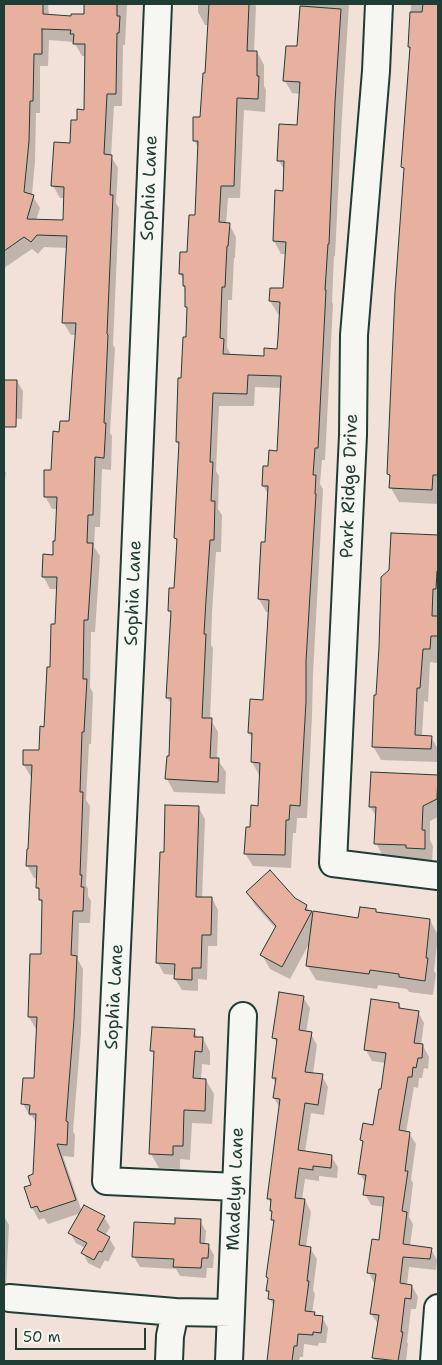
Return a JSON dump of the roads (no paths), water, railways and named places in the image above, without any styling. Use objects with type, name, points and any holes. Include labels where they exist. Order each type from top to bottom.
[{"type":"street","name":"Sophia Lane","points":[[158,4],[134,605],[106,1181],[236,1187]]},
{"type":"street","name":"Park Ridge Drive","points":[[379,4],[376,71],[354,335],[353,435],[332,863],[438,876]]},
{"type":"street","name":"Madelyn Lane","points":[[230,1361],[243,1016]]},
{"type":"street","points":[[9,1298],[175,1312],[231,1313]]},
{"type":"street","points":[[434,1361],[438,1308]]},
{"type":"street","points":[[169,1361],[170,1336],[175,1312]]}]
